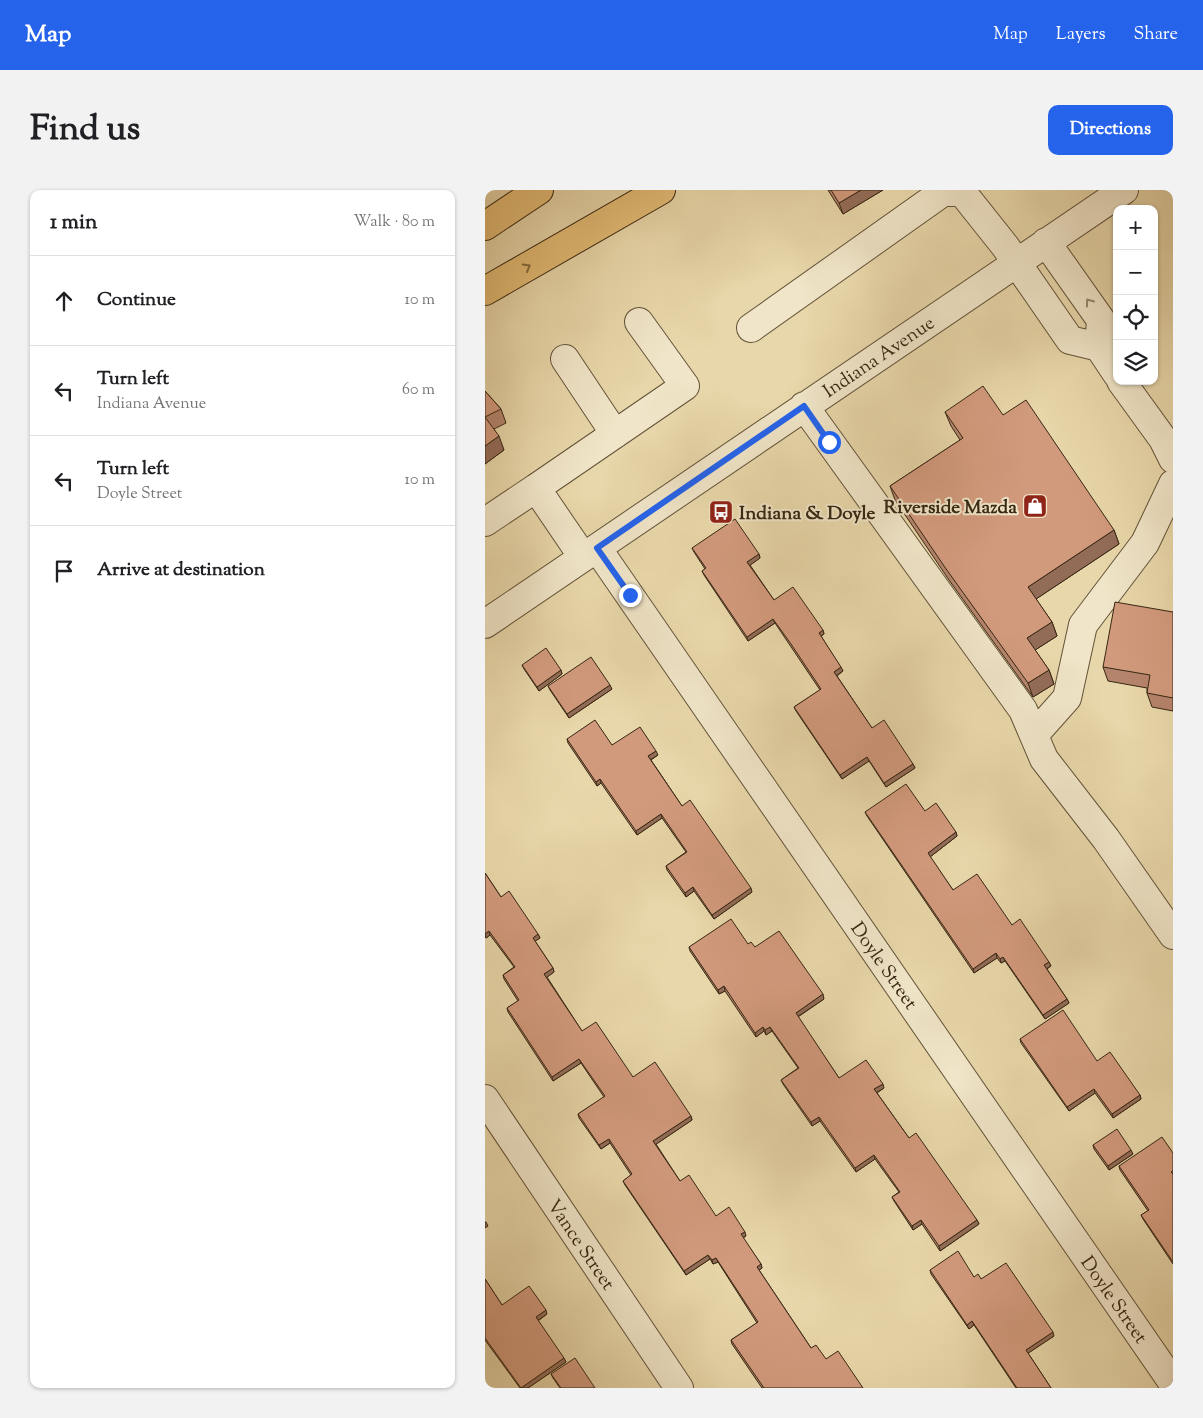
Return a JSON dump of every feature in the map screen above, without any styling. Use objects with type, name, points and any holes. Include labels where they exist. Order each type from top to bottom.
[{"type":"highway","points":[[485,226],[539,190]]},
{"type":"highway","points":[[485,291],[661,190]]},
{"type":"street","name":"Indiana Avenue","points":[[485,624],[804,406],[1021,269],[1046,242],[1124,190]]},
{"type":"street","points":[[751,328],[943,192],[962,192],[1021,269],[1070,340],[1099,347]]},
{"type":"street","points":[[1046,242],[1101,320],[1099,347],[1113,368]]},
{"type":"street","points":[[485,522],[685,386],[639,322]]},
{"type":"street","points":[[565,359],[615,434]]},
{"type":"street","points":[[1124,385],[1163,439],[1173,459]]},
{"type":"street","points":[[804,406],[1023,710],[1044,759],[1106,839],[1173,935]]},
{"type":"street","points":[[1034,735],[1067,698],[1083,625],[1145,543],[1173,484]]},
{"type":"street","name":"Doyle Street","points":[[536,488],[590,552],[1173,1383]]},
{"type":"street","name":"Vance Street","points":[[485,1099],[679,1388]]},
{"type":"building","points":[[831,190],[861,190],[839,203]]},
{"type":"building","points":[[983,386],[1003,415],[1026,400],[1114,530],[1028,587],[1052,622],[1027,638],[1049,670],[1028,683],[944,566],[890,486],[963,438],[945,412]]},
{"type":"building","points":[[485,391],[501,409],[485,417]]},
{"type":"building","points":[[485,417],[499,436],[485,446]]},
{"type":"building","points":[[735,519],[759,554],[747,562],[774,600],[793,587],[823,630],[819,633],[841,667],[834,672],[872,728],[884,720],[913,764],[884,783],[867,757],[840,775],[794,707],[821,689],[791,644],[773,619],[747,637],[702,571],[706,568],[692,548]]},
{"type":"building","points":[[1115,602],[1173,612],[1173,698],[1147,693],[1150,675],[1103,667]]},
{"type":"building","points":[[546,648],[561,670],[537,687],[522,665]]},
{"type":"building","points":[[591,657],[610,685],[567,714],[548,686]]},
{"type":"building","points":[[595,720],[612,745],[640,727],[656,751],[648,756],[682,806],[690,800],[751,888],[712,915],[693,887],[685,893],[666,866],[687,852],[661,814],[636,831],[600,779],[596,782],[567,739]]},
{"type":"building","points":[[906,784],[925,811],[936,803],[956,832],[928,853],[953,890],[977,874],[1012,925],[1020,919],[1049,962],[1044,965],[1067,999],[1043,1015],[1003,957],[1000,959],[996,953],[973,969],[865,812]]},
{"type":"building","points":[[485,873],[501,897],[509,891],[538,934],[533,938],[553,968],[544,974],[582,1031],[596,1022],[633,1077],[655,1062],[691,1116],[653,1141],[680,1181],[689,1175],[716,1216],[729,1207],[745,1232],[741,1234],[761,1264],[757,1267],[811,1348],[816,1345],[826,1359],[838,1351],[863,1388],[764,1388],[731,1340],[758,1322],[716,1258],[712,1260],[708,1255],[684,1271],[623,1181],[632,1174],[609,1139],[599,1145],[578,1114],[605,1096],[579,1059],[552,1077],[507,1008],[519,1000],[503,975],[515,967],[489,931],[485,934]]},
{"type":"building","points":[[731,919],[748,944],[751,942],[755,947],[779,931],[823,994],[796,1013],[839,1078],[866,1060],[883,1084],[874,1089],[909,1138],[916,1133],[977,1220],[939,1246],[921,1220],[912,1226],[892,1197],[900,1192],[874,1155],[855,1168],[819,1117],[811,1122],[781,1080],[799,1068],[770,1027],[765,1030],[763,1027],[755,1033],[724,986],[718,990],[689,947]]},
{"type":"building","points":[[1063,1010],[1097,1061],[1110,1052],[1140,1095],[1112,1114],[1094,1089],[1067,1107],[1020,1039]]},
{"type":"building","points":[[1117,1129],[1131,1150],[1108,1166],[1093,1145]]},
{"type":"building","points":[[1162,1137],[1173,1153],[1173,1171],[1171,1172],[1173,1174],[1173,1262],[1141,1215],[1149,1210],[1119,1166]]},
{"type":"building","points":[[958,1251],[974,1277],[978,1274],[981,1279],[1006,1263],[1053,1332],[1026,1350],[1051,1388],[1017,1388],[972,1321],[967,1325],[930,1270]]},
{"type":"building","points":[[485,1279],[502,1305],[529,1286],[546,1310],[536,1317],[564,1358],[521,1388],[485,1338]]},
{"type":"building","points":[[575,1358],[595,1388],[561,1388],[551,1374]]},
{"type":"place","name":"Riverside Mazda","points":[[1035,506]]},
{"type":"place","name":"Indiana & Doyle","points":[[721,512]]},
{"type":"route","points":[[630,595],[597,548],[804,406],[829,442]]}]
